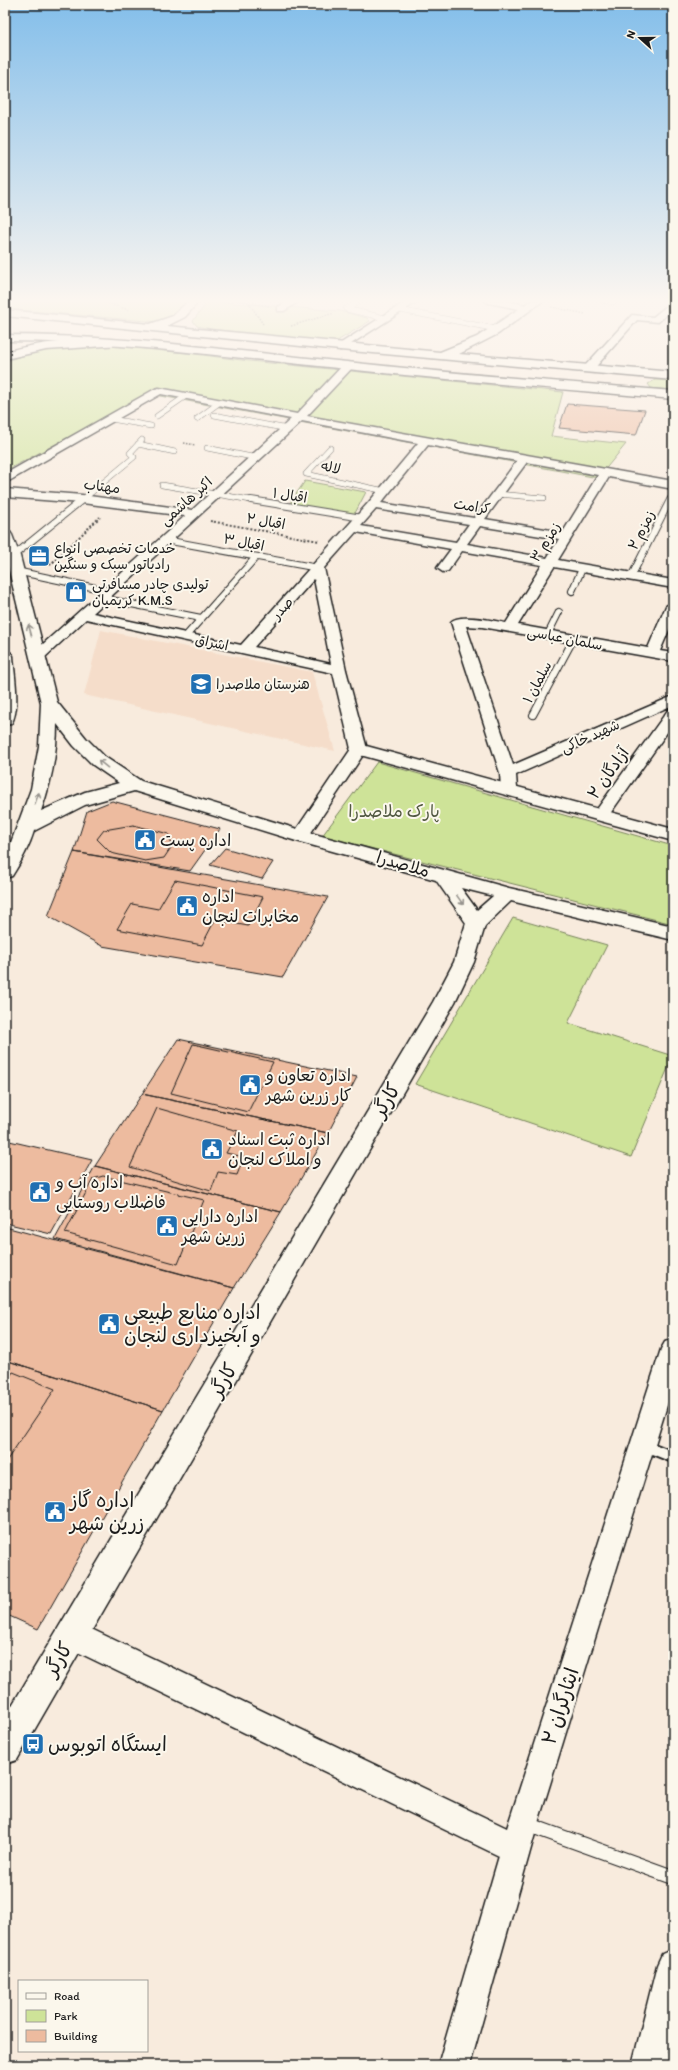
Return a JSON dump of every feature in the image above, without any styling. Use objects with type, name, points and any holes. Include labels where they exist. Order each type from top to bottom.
[{"type":"main road","points":[[5,535],[14,563],[49,703],[48,746],[40,789],[20,845],[5,872]]},
{"type":"main road","points":[[5,656],[8,705],[5,720]]},
{"type":"main road","points":[[49,703],[80,742],[99,761],[135,785]]},
{"type":"main road","points":[[359,749],[508,781],[601,815],[673,835]]},
{"type":"main road","points":[[26,828],[49,813],[92,794],[135,785]]},
{"type":"main road","name":"ملاصدرا","points":[[135,785],[300,836],[506,894],[673,933]]},
{"type":"main road","points":[[443,876],[476,923]]},
{"type":"main road","name":"کارگر","points":[[5,1748],[73,1635],[444,1002],[464,962],[476,923],[506,894]]},
{"type":"street","points":[[5,479],[150,397]]},
{"type":"street","points":[[189,397],[425,441],[525,457],[673,484]]},
{"type":"street","name":"اکبر هاشمی","points":[[38,656],[288,429],[319,397]]},
{"type":"street","name":"صدر","points":[[245,649],[362,518],[425,441]]},
{"type":"street","points":[[443,568],[525,457]]},
{"type":"street","name":"زمزم ۳","points":[[510,628],[606,472]]},
{"type":"street","name":"مهتاب","points":[[5,493],[115,503],[192,516]]},
{"type":"street","name":"کرامت","points":[[373,505],[566,536]]},
{"type":"street","points":[[353,528],[673,584]]},
{"type":"street","points":[[300,836],[359,749],[318,568]]},
{"type":"street","points":[[652,654],[673,606]]},
{"type":"street","name":"اشراق","points":[[84,615],[340,670]]},
{"type":"street","name":"سلمان عباسی","points":[[508,781],[458,622],[548,634],[573,640],[673,657]]},
{"type":"street","name":"شهید خاکی","points":[[508,781],[673,700]]},
{"type":"street","name":"آزادگان ۲","points":[[601,815],[673,713]]},
{"type":"street","name":"ایثارگران ۲","points":[[454,2065],[519,1836],[673,1348]]},
{"type":"street","points":[[73,1635],[519,1836]]},
{"type":"street","points":[[658,2060],[673,1965]]},
{"type":"lane","points":[[157,416],[185,397]]},
{"type":"lane","points":[[197,419],[220,402]]},
{"type":"lane","points":[[214,416],[288,429]]},
{"type":"lane","points":[[111,419],[150,426]]},
{"type":"lane","points":[[175,452],[140,442],[130,453],[134,457],[82,499],[14,563],[38,575],[201,618]]},
{"type":"lane","points":[[207,448],[256,458]]},
{"type":"lane","name":"لاله","points":[[330,448],[306,474],[385,491]]},
{"type":"lane","name":"اقبال ۱","points":[[162,485],[215,495],[362,518]]},
{"type":"lane","points":[[498,494],[544,498]]},
{"type":"lane","name":"زمزم ۲","points":[[631,577],[673,494]]},
{"type":"lane","name":"اقبال ۳","points":[[165,540],[318,568]]},
{"type":"lane","points":[[185,637],[256,557]]},
{"type":"lane","points":[[572,591],[582,569]]},
{"type":"lane","points":[[548,634],[560,612]]},
{"type":"lane","name":"سلمان ۱","points":[[533,715],[573,640]]},
{"type":"lane","points":[[642,1445],[673,1457]]},
{"type":"lane","points":[[519,1836],[673,1877]]},
{"type":"path","points":[[175,452],[185,443],[207,448]]},
{"type":"path","points":[[38,575],[115,503]]},
{"type":"path","name":"اقبال ۲","points":[[192,516],[339,544]]},
{"type":"shaded area","name":"هنرستان ملاصدرا","points":[[101,630],[312,672],[335,751],[84,695]]},
{"type":"green space","points":[[5,397],[145,397],[5,471]]},
{"type":"green space","points":[[164,397],[562,397],[551,436],[626,444],[598,478]]},
{"type":"green space","points":[[305,481],[366,492],[353,517],[288,506]]},
{"type":"green space","name":"پارک ملاصدرا","points":[[377,762],[673,846],[673,924],[322,836]]},
{"type":"green space","points":[[513,918],[607,945],[568,1023],[673,1056],[631,1157],[415,1084]]},
{"type":"building","points":[[567,404],[645,410],[636,435],[559,428]]},
{"type":"building","name":"اداره پست","points":[[112,801],[220,829],[190,871],[74,852],[87,811]]},
{"type":"building","points":[[133,825],[169,834],[172,846],[164,858],[145,861],[111,853],[97,839],[104,830]]},
{"type":"building","points":[[225,848],[273,862],[262,879],[210,865]]},
{"type":"building","name":"اداره مخابرات لنجان","points":[[74,852],[328,897],[283,977],[102,946],[48,916]]},
{"type":"building","points":[[175,880],[263,897],[248,926],[215,920],[202,945],[117,929],[132,904],[158,909]]},
{"type":"building","name":"اداره تعاون و کار زرین شهر","points":[[178,1039],[357,1077],[328,1133],[142,1094]]},
{"type":"building","points":[[193,1044],[273,1062],[248,1112],[171,1093]]},
{"type":"building","name":"اداره ثبت اسناد و املاک لنجان","points":[[142,1094],[328,1133],[281,1212],[95,1166]]},
{"type":"building","points":[[157,1108],[238,1131],[226,1153],[244,1157],[237,1175],[218,1172],[211,1191],[130,1167]]},
{"type":"building","name":"اداره آب و فاضلاب روستایی","points":[[5,1140],[92,1160],[51,1234],[5,1223]]},
{"type":"building","name":"اداره دارایی زرین شهر","points":[[95,1166],[281,1212],[234,1288],[55,1239]]},
{"type":"building","points":[[103,1176],[204,1200],[178,1264],[65,1233],[93,1179]]},
{"type":"building","name":"اداره منابع طبیعی و آبخیزداری لنجان","points":[[5,1227],[234,1288],[163,1410],[5,1360]]},
{"type":"building","name":"اداره گاز زرین شهر","points":[[5,1360],[163,1410],[38,1629],[5,1614]]},
{"type":"building","points":[[13,1372],[55,1389],[5,1463],[5,1383]]},
{"type":"place","name":"خدمات تخصصی انواع رادیاتور سبک و سنگین","points":[[39,556]]},
{"type":"place","name":"تولیدی چادر مسافرتی کریمیان K.M.S","points":[[76,592]]},
{"type":"place","name":"هنرستان ملاصدرا","points":[[201,684]]},
{"type":"place","name":"اداره پست","points":[[145,840]]},
{"type":"place","name":"اداره مخابرات لنجان","points":[[187,906]]},
{"type":"place","name":"اداره تعاون و کار زرین شهر","points":[[250,1085]]},
{"type":"place","name":"اداره ثبت اسناد و املاک لنجان","points":[[212,1149]]},
{"type":"place","name":"اداره آب و فاضلاب روستایی","points":[[40,1192]]},
{"type":"place","name":"اداره دارایی زرین شهر","points":[[167,1226]]},
{"type":"place","name":"اداره منابع طبیعی و آبخیزداری لنجان","points":[[109,1324]]},
{"type":"place","name":"اداره گاز زرین شهر","points":[[55,1512]]},
{"type":"place","name":"ایستگاه اتوبوس","points":[[33,1744]]}]
